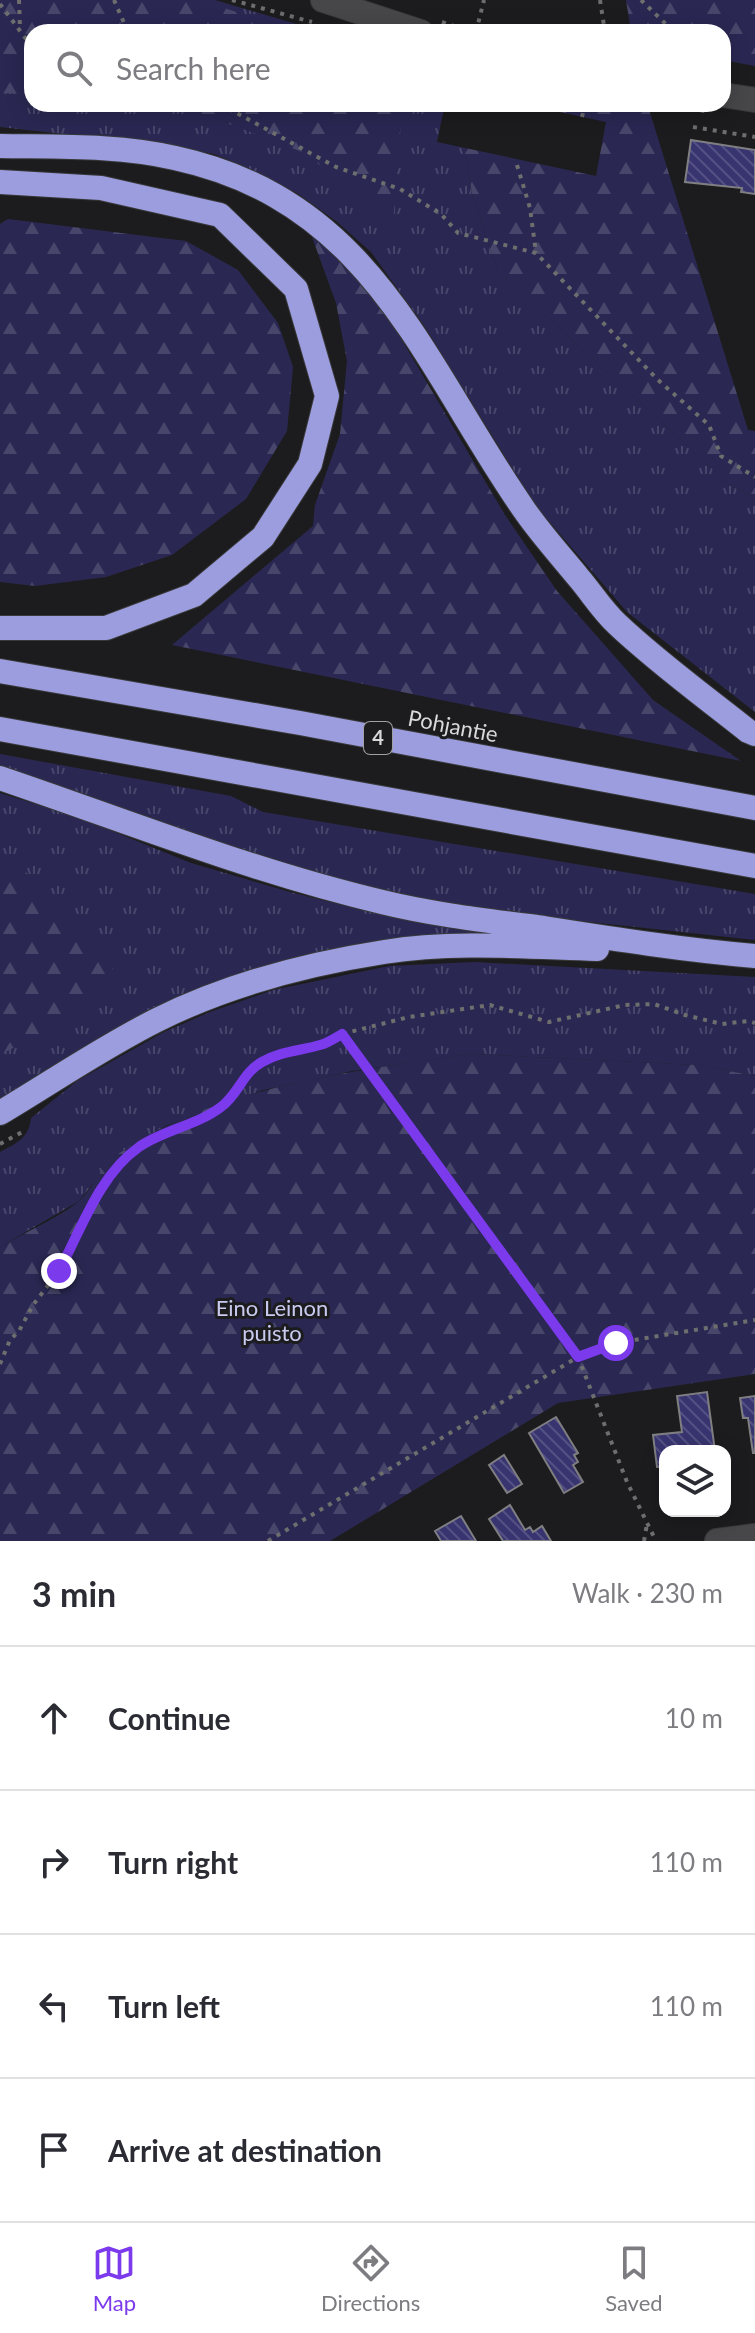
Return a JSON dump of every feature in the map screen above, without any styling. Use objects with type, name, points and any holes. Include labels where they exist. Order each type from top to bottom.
[{"type":"highway","points":[[0,146],[126,151],[173,157],[241,178],[292,204],[329,232],[362,264],[418,341],[525,512],[615,622],[755,734]]},
{"type":"highway","points":[[0,182],[101,188],[220,215],[296,289],[327,396],[310,464],[263,537],[194,595],[106,628],[0,628]]},
{"type":"highway","name":"Pohjantie","points":[[0,671],[755,808]]},
{"type":"highway","points":[[0,729],[755,866]]},
{"type":"highway","points":[[0,778],[198,848],[297,880],[384,903],[707,952]]},
{"type":"highway","points":[[0,1113],[157,1020],[202,1000],[268,977],[385,952],[473,946],[755,956]]},
{"type":"street","points":[[321,12],[381,24]]},
{"type":"street","points":[[731,96],[755,100]]},
{"type":"street","points":[[717,1541],[755,1536]]},
{"type":"path","points":[[19,0],[20,31]]},
{"type":"path","points":[[114,0],[124,24]]},
{"type":"path","points":[[232,0],[321,12]]},
{"type":"path","points":[[478,24],[484,0]]},
{"type":"path","points":[[600,0],[604,24]]},
{"type":"path","points":[[641,0],[666,24]]},
{"type":"path","points":[[0,4],[24,36]]},
{"type":"path","points":[[235,112],[336,167],[400,189],[441,214],[458,233],[536,253],[658,380],[709,425],[721,456],[755,477]]},
{"type":"path","points":[[582,117],[583,112]]},
{"type":"path","points":[[740,134],[741,126]]},
{"type":"path","points":[[693,127],[755,137]]},
{"type":"path","points":[[517,165],[530,208],[536,253]]},
{"type":"path","points":[[0,1364],[6,1346],[59,1271],[115,1170],[139,1147],[200,1121],[223,1106],[248,1071],[262,1061],[286,1051],[321,1045],[342,1034],[409,1017],[490,1005],[549,1022],[625,1005],[654,1004],[722,1024],[755,1023]]},
{"type":"path","points":[[342,1034],[578,1357],[627,1482],[656,1541]]},
{"type":"path","points":[[0,1144],[26,1130]]},
{"type":"path","points":[[268,1541],[578,1357],[616,1343],[755,1320]]},
{"type":"path","points":[[644,1541],[647,1523]]},
{"type":"green space","points":[[0,0],[215,0],[296,24],[24,24],[24,112],[443,112],[437,142],[465,148],[472,194],[497,271],[731,486],[755,497],[755,712],[627,612],[535,505],[425,327],[371,252],[336,221],[297,193],[214,154],[179,147],[0,127]]},
{"type":"green space","points":[[0,0],[200,0],[273,24],[24,24],[24,94],[0,93]]},
{"type":"green space","points":[[626,0],[755,0],[755,66],[731,62],[731,24],[630,24]]},
{"type":"green space","points":[[198,112],[403,112],[393,226],[305,153]]},
{"type":"green space","points":[[560,112],[650,112],[748,430],[755,431],[755,497],[731,486],[497,271],[472,194],[465,148],[596,176],[606,122]]},
{"type":"green space","points":[[8,219],[186,241],[238,270],[278,323],[293,367],[287,431],[246,499],[172,555],[106,577],[35,586],[0,582],[0,224]]},
{"type":"green space","points":[[312,237],[341,258],[393,325],[505,515],[557,591],[653,700],[741,761],[172,645],[313,526],[315,505],[340,434],[347,361],[336,303]]},
{"type":"green space","points":[[0,754],[231,796],[263,812],[755,894],[755,940],[480,910],[298,872],[0,770]]},
{"type":"green space","points":[[0,793],[80,818],[191,863],[290,892],[378,914],[492,934],[266,968],[0,1102]]},
{"type":"green space","points":[[0,858],[27,873],[118,975],[119,982],[109,996],[0,1055]]},
{"type":"green space","points":[[475,962],[755,977],[755,1076],[698,1065],[472,1054],[352,1071],[263,1090],[167,1125],[115,1156],[79,1201],[0,1247],[0,1152],[21,1139],[28,1130],[31,1118],[77,1081],[164,1032],[273,990],[389,966]]},
{"type":"green space","name":"Eino Leinon puisto","points":[[472,1054],[698,1065],[755,1076],[755,1374],[558,1403],[330,1541],[0,1541],[0,1247],[72,1207],[118,1154],[200,1112],[289,1084]]},
{"type":"building","points":[[691,140],[755,150],[755,194],[741,192],[742,188],[685,182]]},
{"type":"building","points":[[707,1392],[714,1445],[659,1445],[657,1467],[653,1435],[682,1432],[677,1396]]},
{"type":"building","points":[[755,1396],[753,1453],[748,1418],[743,1418],[740,1398]]},
{"type":"building","points":[[556,1417],[578,1453],[574,1455],[578,1462],[573,1465],[583,1482],[564,1493],[529,1433]]},
{"type":"building","points":[[504,1455],[522,1484],[507,1493],[489,1465]]},
{"type":"building","points":[[510,1505],[525,1530],[530,1527],[533,1532],[542,1526],[551,1541],[503,1541],[489,1519]]},
{"type":"building","points":[[461,1516],[476,1541],[441,1541],[435,1531]]},
{"type":"route","points":[[59,1271],[115,1170],[139,1147],[200,1121],[223,1106],[248,1071],[262,1061],[286,1051],[321,1045],[342,1034],[578,1357],[616,1343]]}]
